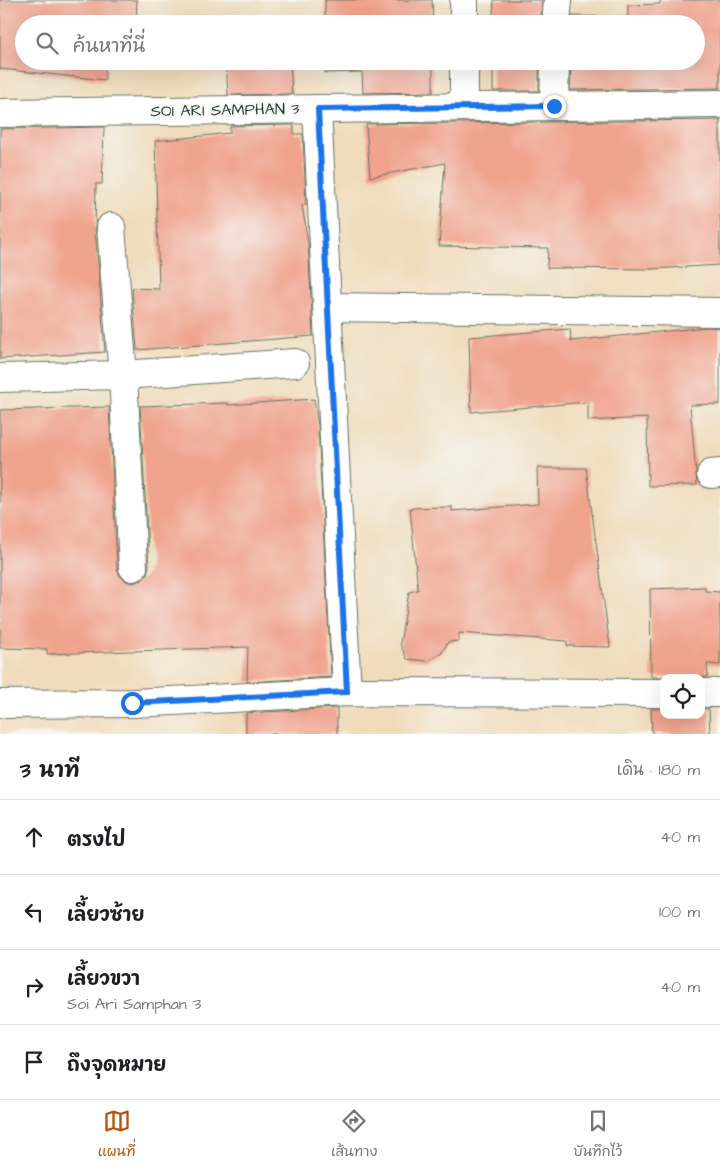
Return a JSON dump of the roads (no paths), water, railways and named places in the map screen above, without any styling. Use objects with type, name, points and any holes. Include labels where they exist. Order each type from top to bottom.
[{"type":"street","points":[[464,0],[464,15]]},
{"type":"street","points":[[557,15],[558,0]]},
{"type":"street","points":[[464,70],[464,107]]},
{"type":"street","points":[[554,106],[555,70]]},
{"type":"street","name":"SOI ARI SAMPHAN 3","points":[[0,114],[720,104]]},
{"type":"street","points":[[318,109],[347,692]]},
{"type":"street","points":[[110,227],[123,374],[133,568]]},
{"type":"street","points":[[328,306],[720,312]]},
{"type":"street","points":[[0,378],[123,374],[296,363]]},
{"type":"street","points":[[0,704],[132,703],[347,692],[660,693]]},
{"type":"street","points":[[705,693],[720,693]]}]
